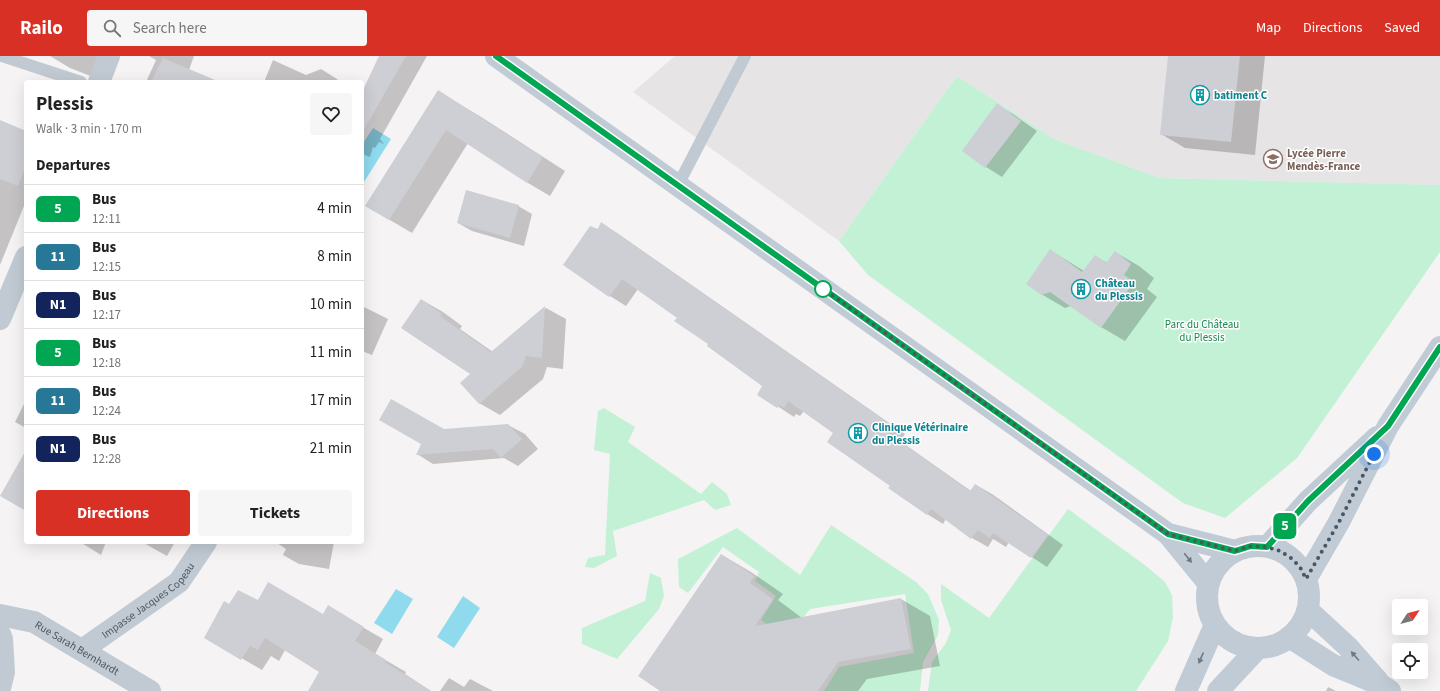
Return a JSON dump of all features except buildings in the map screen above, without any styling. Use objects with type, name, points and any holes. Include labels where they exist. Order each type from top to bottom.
[{"type":"main road","points":[[496,56],[1168,534],[1208,583]]},
{"type":"main road","points":[[1306,579],[1339,522],[1388,426],[1440,347]]},
{"type":"main road","points":[[1267,547],[1308,501],[1388,426]]},
{"type":"main road","points":[[1168,534],[1235,551]]},
{"type":"main road","points":[[1251,546],[1267,547],[1280,551],[1291,558],[1300,567],[1306,579],[1309,594],[1308,610],[1301,625],[1290,638],[1274,646],[1258,648],[1241,646],[1226,638],[1215,625],[1208,612],[1208,583],[1214,570],[1223,559],[1235,551],[1251,546]]},
{"type":"main road","points":[[1308,610],[1348,647],[1385,688]]},
{"type":"main road","points":[[1186,691],[1215,625]]},
{"type":"main road","points":[[1290,638],[1333,666],[1385,688]]},
{"type":"main road","points":[[1218,691],[1258,648]]},
{"type":"street","points":[[100,80],[109,56]]},
{"type":"street","points":[[0,319],[24,262]]},
{"type":"street","name":"Impasse Jacques Copeau","points":[[82,650],[179,582],[205,544]]},
{"type":"street","name":"Rue Sarah Bernhardt","points":[[0,615],[34,622],[150,691]]},
{"type":"street","points":[[0,634],[2,639],[4,672],[0,688]]},
{"type":"lane","points":[[2,56],[75,80]]},
{"type":"lane","points":[[678,185],[745,56]]},
{"type":"shaded area","name":"Lycée Pierre Mendès-France","points":[[675,56],[1440,56],[1440,185],[1160,178],[1054,139],[957,76],[839,241],[633,92]]},
{"type":"green space","name":"Parc du Château du Plessis","points":[[957,76],[1054,139],[1160,178],[1440,185],[1440,252],[1297,458],[1225,518],[1183,503],[868,275],[839,241]]},
{"type":"green space","points":[[604,408],[635,427],[628,442],[701,494],[712,482],[727,494],[731,505],[715,510],[704,500],[613,531],[617,556],[594,568],[585,567],[588,558],[605,555],[610,454],[594,450],[598,411]]},
{"type":"green space","points":[[1068,509],[1146,566],[1165,582],[1172,595],[1173,617],[1168,641],[1136,691],[928,691],[932,662],[946,643],[951,630],[941,600],[941,584],[989,618]]},
{"type":"green space","points":[[831,525],[916,582],[928,594],[939,620],[938,635],[923,662],[920,691],[824,691],[839,667],[914,653],[905,594],[810,609],[787,638],[761,620],[776,596],[755,581],[759,572],[723,547],[688,593],[679,587],[678,559],[737,528],[800,575]]},
{"type":"green space","points":[[650,573],[661,578],[664,596],[659,609],[617,659],[582,644],[582,628],[645,601]]},
{"type":"water","points":[[373,128],[391,139],[364,182],[364,142]]},
{"type":"water","points":[[396,589],[413,599],[392,634],[374,623]]},
{"type":"water","points":[[463,596],[480,608],[454,648],[437,637]]},
{"type":"bus line","name":"5","points":[[496,56],[1168,534],[1235,551],[1251,546],[1267,547],[1308,501],[1388,426],[1440,347]]},
{"type":"place","name":"batiment C","points":[[1200,95]]},
{"type":"place","name":"Lycée Pierre Mendès-France","points":[[1273,159]]},
{"type":"place","name":"Château du Plessis","points":[[1081,289]]},
{"type":"place","name":"Clinique Vétérinaire du Plessis","points":[[858,433]]},
{"type":"route","points":[[823,289],[822,288],[1168,534],[1235,551],[1251,546],[1267,547],[1280,551],[1291,558],[1300,567],[1306,579],[1339,522],[1374,454]]}]
